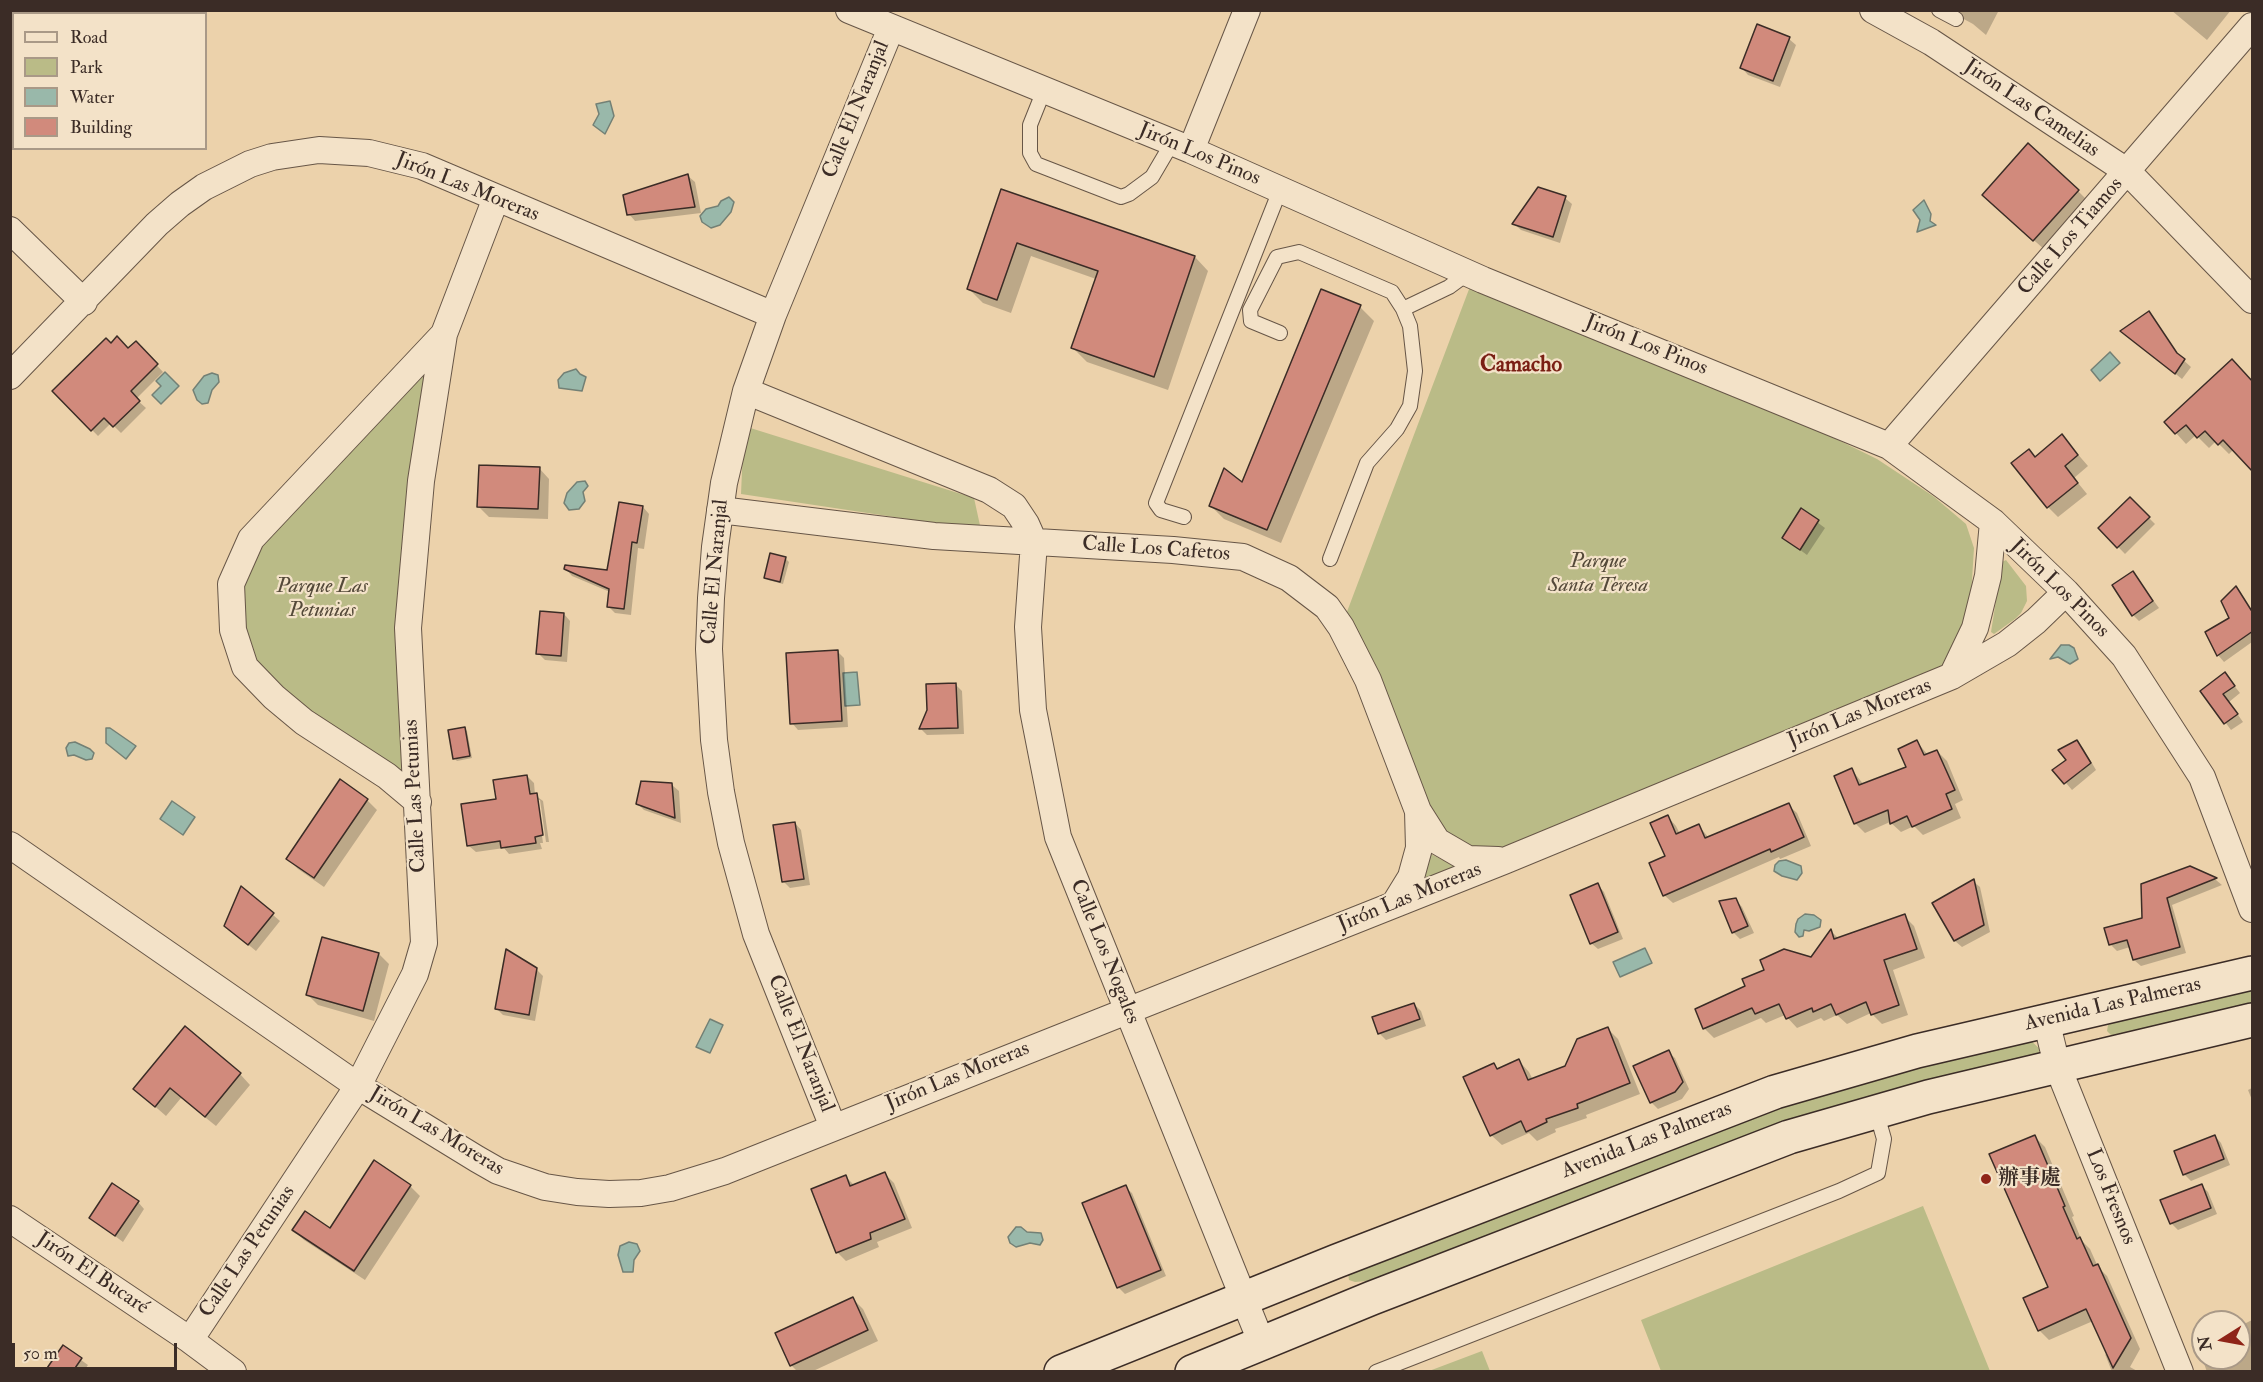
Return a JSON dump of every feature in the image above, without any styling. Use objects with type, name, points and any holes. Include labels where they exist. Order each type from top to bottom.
[{"type":"main road","name":"Avenida Las Palmeras","points":[[1061,1371],[1337,1261],[1775,1092],[1917,1051],[2253,973]]},
{"type":"main road","points":[[2109,1006],[2102,1015],[2100,1026],[2103,1038],[2110,1046],[2120,1051]]},
{"type":"main road","points":[[1196,1370],[1372,1298],[1789,1137],[1875,1111],[2057,1065],[2253,1020]]},
{"type":"main road","points":[[1337,1261],[1337,1273],[1341,1284],[1349,1293],[1360,1298],[1372,1298]]},
{"type":"main road","points":[[1177,1325],[1198,1336],[1204,1346],[1204,1358],[1196,1370]]},
{"type":"street","name":"Jirón Los Pinos","points":[[849,10],[1181,147],[1468,273],[1889,446],[1993,522],[2066,592],[2124,656],[2202,777],[2253,909]]},
{"type":"street","points":[[1181,147],[1247,10]]},
{"type":"street","name":"Jirón Las Camelias","points":[[1873,10],[1931,42],[2127,172],[2253,300]]},
{"type":"street","name":"Calle Los Tiamos","points":[[1889,446],[2253,26]]},
{"type":"street","name":"Calle El Naranjal","points":[[833,1127],[756,934],[730,843],[721,792],[711,694],[712,578],[729,457],[746,391],[773,315],[891,28]]},
{"type":"street","name":"Jirón Las Moreras","points":[[10,376],[157,224],[180,204],[226,174],[272,157],[319,150],[369,153],[422,166],[773,315]]},
{"type":"street","name":"Calle Las Petunias","points":[[190,1340],[358,1086],[415,974],[424,943],[418,802],[411,723],[408,628],[421,481],[444,334],[496,198]]},
{"type":"street","points":[[10,230],[84,302]]},
{"type":"street","points":[[418,802],[387,776],[304,722],[274,697],[245,667],[233,630],[231,584],[251,539],[444,334]]},
{"type":"street","points":[[746,391],[989,490],[1014,506],[1034,542]]},
{"type":"street","name":"Calle Los Cafetos","points":[[720,510],[934,536],[1173,550],[1243,557],[1289,578],[1327,607],[1341,627],[1368,680],[1418,811],[1437,841],[1468,859],[1504,861]]},
{"type":"street","name":"Jirón Las Moreras","points":[[1952,676],[1977,618],[1988,576],[1993,522]]},
{"type":"street","name":"Calle Los Nogales","points":[[1034,542],[1028,627],[1033,710],[1058,837],[1262,1344]]},
{"type":"street","name":"Jirón Las Moreras","points":[[10,845],[358,1086],[455,1147],[498,1171],[545,1187],[577,1192],[641,1193],[670,1188],[725,1171],[1504,861],[1952,676],[2007,644],[2036,621],[2066,592]]},
{"type":"street","name":"Calle Los Cafetos","points":[[1395,903],[1411,878],[1419,848],[1418,811]]},
{"type":"street","name":"Los Fresnos","points":[[2046,1020],[2057,1065],[2180,1371]]},
{"type":"street","name":"Jirón El Bucaré","points":[[10,1219],[233,1371]]},
{"type":"lane","points":[[1939,10],[1956,19]]},
{"type":"lane","points":[[1044,90],[1030,124],[1030,153],[1036,164],[1121,197],[1129,194],[1152,177],[1181,147]]},
{"type":"lane","points":[[1184,517],[1161,510],[1156,503],[1280,190]]},
{"type":"lane","points":[[1280,333],[1251,321],[1250,310],[1277,257],[1299,252],[1392,292],[1410,326],[1415,370],[1410,406],[1397,429],[1366,463],[1330,559]]},
{"type":"lane","points":[[1403,309],[1449,287],[1468,273]]},
{"type":"lane","points":[[1376,1371],[1817,1199],[1878,1173],[1884,1139],[1875,1111]]},
{"type":"green space","name":"Parque Santa Teresa","points":[[1471,284],[1789,416],[1877,459],[1933,496],[1966,524],[1974,548],[1971,596],[1960,643],[1940,676],[1520,846],[1487,849],[1468,846],[1437,828],[1345,617]]},
{"type":"green space","name":"Parque Las Petunias","points":[[434,364],[405,777],[307,713],[255,664],[243,631],[241,588],[256,548]]},
{"type":"green space","points":[[744,426],[974,498],[981,530],[741,494]]},
{"type":"green space","points":[[2006,560],[2026,586],[2027,601],[2015,619],[1994,634],[1991,632],[2002,562]]},
{"type":"green space","points":[[1429,853],[1458,868],[1419,883]]},
{"type":"green space","points":[[2252,985],[2252,1009],[2112,1036],[2107,1031],[2108,1025],[2112,1023]]},
{"type":"green space","points":[[2030,1040],[2040,1049],[2037,1058],[1394,1278],[1379,1276],[1367,1281],[1349,1280],[1348,1273],[1784,1101]]},
{"type":"green space","points":[[1923,1206],[1990,1371],[1661,1371],[1641,1320]]},
{"type":"green space","points":[[1482,1351],[1490,1371],[1429,1371]]},
{"type":"water","points":[[610,101],[614,116],[605,134],[593,125],[599,114],[596,104]]},
{"type":"water","points":[[729,197],[734,202],[731,212],[720,225],[711,228],[702,222],[700,216],[706,209],[718,206],[721,201]]},
{"type":"water","points":[[1924,200],[1931,214],[1930,221],[1936,225],[1917,232],[1920,220],[1913,210]]},
{"type":"water","points":[[2110,352],[2120,363],[2100,381],[2091,370]]},
{"type":"water","points":[[576,369],[586,377],[582,391],[559,388],[558,380],[564,373]]},
{"type":"water","points":[[165,372],[179,386],[161,404],[152,395],[161,386],[156,381]]},
{"type":"water","points":[[212,373],[218,375],[219,382],[212,390],[208,403],[202,404],[197,400],[193,390],[204,376]]},
{"type":"water","points":[[585,481],[588,486],[583,492],[585,501],[579,509],[569,510],[564,503],[567,493],[577,482]]},
{"type":"water","points":[[2061,645],[2074,648],[2078,659],[2070,664],[2058,657],[2050,659]]},
{"type":"water","points":[[857,672],[860,705],[845,706],[843,673]]},
{"type":"water","points":[[106,728],[110,728],[136,746],[126,759],[106,743]]},
{"type":"water","points":[[75,742],[94,753],[92,759],[68,756],[66,748],[69,743]]},
{"type":"water","points":[[172,801],[195,817],[183,835],[160,819]]},
{"type":"water","points":[[1786,860],[1801,866],[1802,873],[1797,880],[1774,871],[1779,861]]},
{"type":"water","points":[[1805,914],[1814,915],[1821,920],[1820,927],[1809,931],[1804,930],[1803,936],[1799,937],[1795,932],[1796,924],[1798,919]]},
{"type":"water","points":[[1645,948],[1652,963],[1620,977],[1613,962]]},
{"type":"water","points":[[710,1019],[723,1025],[710,1053],[696,1047]]},
{"type":"water","points":[[1016,1227],[1021,1227],[1027,1232],[1041,1233],[1043,1240],[1040,1245],[1030,1243],[1016,1247],[1010,1243],[1008,1237]]},
{"type":"water","points":[[629,1242],[637,1244],[640,1251],[634,1260],[633,1272],[623,1272],[618,1255],[620,1246]]},
{"type":"building","points":[[1757,24],[1790,37],[1773,81],[1740,68]]},
{"type":"building","points":[[2028,143],[2079,190],[2033,241],[1982,195]]},
{"type":"building","points":[[688,174],[695,207],[627,215],[623,195]]},
{"type":"building","points":[[1538,187],[1566,196],[1553,237],[1512,224]]},
{"type":"building","points":[[1001,189],[1195,256],[1154,377],[1071,348],[1098,271],[1017,243],[997,300],[967,289]]},
{"type":"building","points":[[1321,289],[1361,305],[1267,530],[1209,506],[1224,468],[1242,482]]},
{"type":"building","points":[[2149,311],[2177,353],[2185,359],[2175,374],[2120,331]]},
{"type":"building","points":[[117,336],[128,348],[136,341],[158,364],[131,391],[140,401],[113,427],[104,418],[91,431],[52,391],[106,338],[111,343]]},
{"type":"building","points":[[2232,359],[2253,382],[2253,472],[2223,440],[2218,445],[2205,431],[2197,438],[2186,425],[2175,434],[2164,422]]},
{"type":"building","points":[[2062,434],[2078,455],[2065,466],[2078,483],[2047,508],[2011,463],[2029,449],[2035,457]]},
{"type":"building","points":[[479,465],[540,467],[538,509],[477,507]]},
{"type":"building","points":[[2130,497],[2150,517],[2117,548],[2098,528]]},
{"type":"building","points":[[619,502],[643,506],[637,543],[632,542],[624,609],[607,607],[609,589],[564,569],[565,565],[607,570]]},
{"type":"building","points":[[1801,508],[1819,520],[1800,550],[1782,538]]},
{"type":"building","points":[[770,553],[786,557],[780,582],[764,578]]},
{"type":"building","points":[[2133,571],[2153,601],[2132,616],[2112,585]]},
{"type":"building","points":[[2236,586],[2253,613],[2253,631],[2217,656],[2205,632],[2229,618],[2221,601]]},
{"type":"building","points":[[540,611],[564,613],[561,656],[536,654]]},
{"type":"building","points":[[838,650],[842,721],[790,724],[786,653]]},
{"type":"building","points":[[2225,672],[2235,686],[2223,694],[2238,714],[2224,724],[2200,691]]},
{"type":"building","points":[[956,683],[958,728],[919,729],[927,710],[926,684]]},
{"type":"building","points":[[465,727],[470,756],[453,759],[448,730]]},
{"type":"building","points":[[1917,740],[1924,755],[1937,750],[1955,790],[1946,794],[1952,809],[1912,827],[1907,816],[1890,824],[1888,810],[1854,824],[1834,776],[1852,768],[1859,785],[1906,767],[1898,749]]},
{"type":"building","points":[[2077,740],[2091,763],[2064,784],[2052,770],[2066,760],[2058,750]]},
{"type":"building","points":[[527,775],[530,794],[537,793],[543,835],[535,837],[536,843],[501,848],[500,841],[467,846],[461,804],[496,799],[493,780]]},
{"type":"building","points":[[340,779],[368,799],[314,878],[286,859]]},
{"type":"building","points":[[641,781],[672,783],[675,818],[636,804]]},
{"type":"building","points":[[1789,803],[1804,837],[1771,852],[1770,849],[1663,896],[1649,863],[1665,856],[1650,823],[1668,815],[1676,834],[1699,824],[1705,838]]},
{"type":"building","points":[[795,822],[804,879],[782,882],[773,825]]},
{"type":"building","points":[[2190,866],[2217,878],[2167,898],[2180,947],[2133,960],[2127,940],[2109,945],[2104,928],[2142,918],[2141,884]]},
{"type":"building","points":[[1974,879],[1984,925],[1954,941],[1932,903]]},
{"type":"building","points":[[1598,883],[1618,932],[1590,944],[1570,895]]},
{"type":"building","points":[[241,886],[274,913],[248,945],[224,926]]},
{"type":"building","points":[[1736,898],[1748,926],[1732,933],[1719,901]]},
{"type":"building","points":[[1905,914],[1917,949],[1884,960],[1899,1005],[1871,1015],[1866,1002],[1836,1015],[1831,1004],[1813,1012],[1812,1008],[1786,1019],[1779,1004],[1755,1014],[1752,1008],[1703,1029],[1695,1009],[1745,986],[1742,979],[1764,970],[1760,960],[1784,949],[1811,957],[1831,929],[1834,939]]},
{"type":"building","points":[[322,937],[379,953],[363,1011],[306,995]]},
{"type":"building","points":[[506,949],[537,968],[529,1015],[495,1009]]},
{"type":"building","points":[[1414,1003],[1420,1019],[1378,1034],[1372,1017]]},
{"type":"building","points":[[185,1026],[241,1073],[205,1117],[170,1088],[155,1107],[133,1089]]},
{"type":"building","points":[[1608,1027],[1630,1083],[1577,1104],[1578,1108],[1546,1119],[1547,1122],[1526,1132],[1521,1121],[1490,1136],[1463,1077],[1494,1063],[1497,1069],[1519,1059],[1528,1080],[1565,1066],[1577,1039]]},
{"type":"building","points":[[1669,1050],[1683,1082],[1675,1092],[1650,1103],[1633,1066]]},
{"type":"building","points":[[2035,1135],[2077,1239],[2080,1237],[2093,1266],[2098,1264],[2131,1338],[2113,1368],[2086,1309],[2038,1331],[2023,1298],[2048,1287],[1989,1154]]},
{"type":"building","points":[[2215,1135],[2224,1159],[2183,1175],[2174,1151]]},
{"type":"building","points":[[374,1160],[411,1185],[354,1271],[292,1230],[305,1211],[330,1228]]},
{"type":"building","points":[[885,1172],[905,1219],[870,1233],[871,1239],[836,1253],[811,1189],[846,1175],[850,1186]]},
{"type":"building","points":[[112,1183],[139,1201],[115,1236],[89,1218]]},
{"type":"building","points":[[2202,1184],[2211,1208],[2170,1224],[2160,1200]]},
{"type":"building","points":[[1126,1185],[1161,1270],[1117,1288],[1082,1203]]},
{"type":"building","points":[[853,1297],[868,1330],[790,1366],[775,1333]]},
{"type":"building","points":[[63,1345],[82,1358],[73,1371],[45,1371]]},
{"type":"place","name":"辦事處","points":[[1986,1179]]},
{"type":"district","name":"Camacho","points":[[1521,366]]}]
